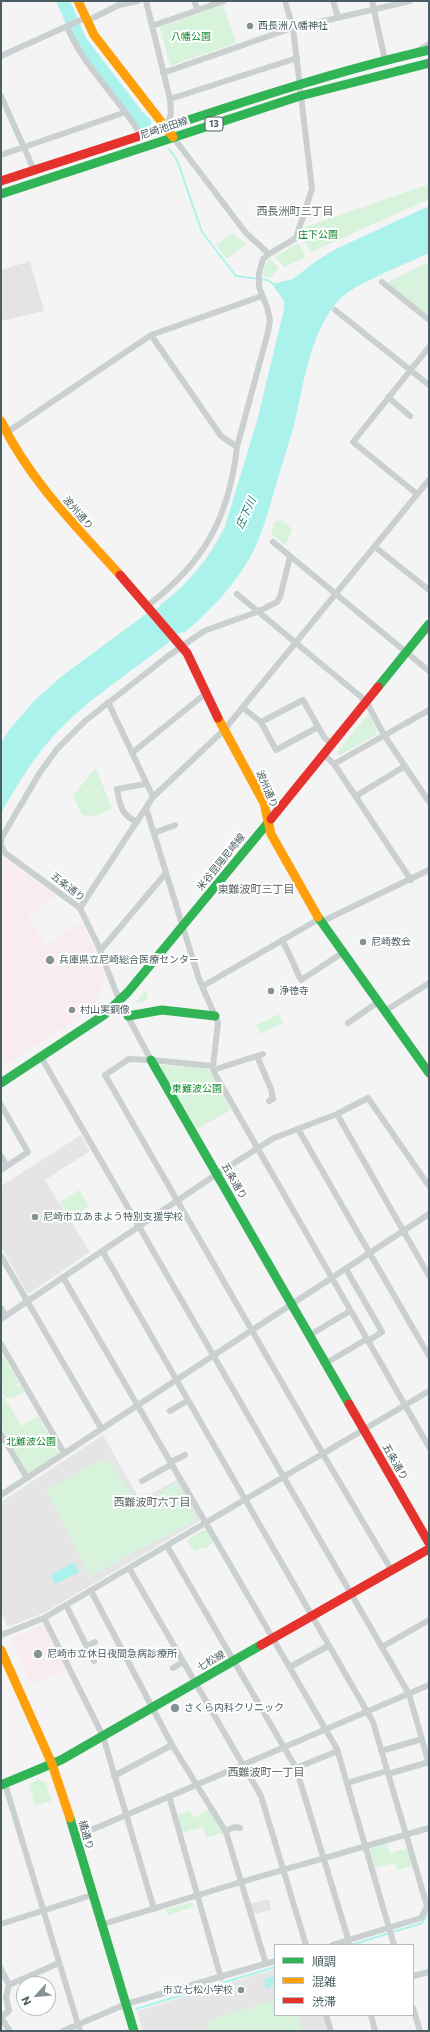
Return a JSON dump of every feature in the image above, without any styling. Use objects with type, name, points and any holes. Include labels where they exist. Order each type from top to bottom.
[{"type":"street","points":[[78,1],[94,35],[246,233],[268,254]]},
{"type":"street","points":[[1,56],[119,5],[138,1]]},
{"type":"street","points":[[146,1],[170,99],[171,114],[166,127]]},
{"type":"street","points":[[194,1],[198,10]]},
{"type":"street","points":[[152,26],[224,1]]},
{"type":"street","points":[[149,608],[185,574],[204,549],[215,531],[235,466],[238,447],[268,332],[270,320],[268,307],[262,296],[259,273],[263,259],[268,254],[296,238],[312,190],[293,28],[285,1]]},
{"type":"street","points":[[333,1],[338,18]]},
{"type":"street","points":[[372,1],[385,60]]},
{"type":"street","points":[[163,73],[293,28],[410,1]]},
{"type":"street","points":[[71,25],[75,46],[126,112],[141,135]]},
{"type":"street","points":[[414,53],[425,45],[429,44]]},
{"type":"street","name":"尼崎池田線","points":[[1,181],[299,84],[385,60],[429,50]]},
{"type":"street","points":[[170,99],[297,58]]},
{"type":"street","name":"尼崎池田線","points":[[1,194],[300,96],[429,62]]},
{"type":"street","points":[[1,96],[34,170]]},
{"type":"street","points":[[1,155],[126,112]]},
{"type":"street","points":[[382,282],[428,318]]},
{"type":"street","points":[[6,433],[151,334],[262,296]]},
{"type":"street","points":[[335,310],[429,385]]},
{"type":"street","points":[[151,334],[221,436],[238,447]]},
{"type":"street","points":[[417,494],[353,442],[429,347]]},
{"type":"street","points":[[388,398],[410,416]]},
{"type":"street","name":"波州通り","points":[[1,421],[6,433],[49,496],[149,608],[182,646],[190,658],[224,730],[264,803],[271,834],[320,920],[429,1073]]},
{"type":"street","points":[[80,908],[153,797],[224,730],[429,480]]},
{"type":"street","points":[[273,542],[335,595],[429,671]]},
{"type":"street","points":[[374,546],[429,590]]},
{"type":"street","points":[[1,845],[2,837],[39,774],[57,749],[85,721],[182,646],[204,631],[257,612],[277,602],[280,598],[290,557]]},
{"type":"street","points":[[237,594],[366,701],[384,735],[429,802]]},
{"type":"street","name":"米谷昆陽尼崎線","points":[[1,1083],[104,1015],[120,1002],[183,927],[429,624]]},
{"type":"street","points":[[132,753],[206,694]]},
{"type":"street","points":[[262,722],[303,700],[324,737],[331,744]]},
{"type":"street","points":[[108,702],[153,797]]},
{"type":"street","points":[[242,708],[262,722],[276,750],[318,727]]},
{"type":"street","points":[[334,764],[429,710]]},
{"type":"street","points":[[323,754],[334,764],[411,880]]},
{"type":"street","points":[[356,796],[405,766]]},
{"type":"street","points":[[137,822],[123,813],[120,809],[117,789],[146,784]]},
{"type":"street","points":[[146,808],[199,978],[218,1023],[213,1068],[256,1149],[429,1447]]},
{"type":"street","points":[[154,833],[175,825]]},
{"type":"street","name":"五条通り","points":[[1,845],[80,908],[100,951],[120,1002],[151,1060],[365,1429],[429,1543]]},
{"type":"street","points":[[203,986],[282,940],[320,920],[411,880],[429,870]]},
{"type":"street","points":[[100,951],[166,873]]},
{"type":"street","points":[[282,940],[294,960],[294,966],[301,980],[344,952]]},
{"type":"street","points":[[385,1011],[429,983]]},
{"type":"street","points":[[351,1023],[378,1002]]},
{"type":"street","points":[[128,1016],[162,1010],[215,1016]]},
{"type":"street","points":[[264,1054],[213,1068],[151,1060],[129,1059],[105,1076],[392,1571]]},
{"type":"street","points":[[257,1056],[273,1088],[273,1099],[269,1101]]},
{"type":"street","points":[[41,1057],[409,1694],[429,1763],[347,1783]]},
{"type":"street","points":[[1,1308],[3,1317],[103,1252],[217,1174],[274,1138],[336,1114],[368,1098],[371,1099],[429,1186]]},
{"type":"street","points":[[1,1105],[28,1152],[1,1170]]},
{"type":"street","points":[[336,1114],[429,1276]]},
{"type":"street","points":[[298,1129],[429,1356]]},
{"type":"street","points":[[1,1156],[7,1166]]},
{"type":"street","points":[[1,1495],[292,1303],[403,1231],[428,1217]]},
{"type":"street","points":[[103,1252],[187,1401],[373,1722],[428,1904],[421,1918],[350,1943],[296,1768],[168,1546]]},
{"type":"street","points":[[1,1256],[101,1428]]},
{"type":"street","points":[[326,1363],[382,1332],[346,1269]]},
{"type":"street","points":[[63,1277],[327,1729],[338,1751],[394,1944]]},
{"type":"street","points":[[310,1335],[350,1311]]},
{"type":"street","points":[[1,1344],[64,1453]]},
{"type":"street","points":[[1,1635],[44,1618],[284,1478],[429,1391]]},
{"type":"street","points":[[170,1411],[187,1401]]},
{"type":"street","points":[[1,1434],[27,1478]]},
{"type":"street","points":[[142,1482],[184,1455]]},
{"type":"street","name":"七松線","points":[[3,1784],[52,1764],[103,1736],[429,1549]]},
{"type":"street","points":[[129,1568],[261,1796],[306,1944]]},
{"type":"street","points":[[91,1591],[172,1745],[225,1831],[266,1964]]},
{"type":"street","points":[[66,1605],[94,1661]]},
{"type":"street","points":[[44,1618],[103,1736],[154,1909]]},
{"type":"street","points":[[382,1647],[429,1620]]},
{"type":"street","points":[[87,1646],[94,1642]]},
{"type":"street","points":[[290,1667],[328,1646]]},
{"type":"street","name":"橘通り","points":[[1,1650],[52,1764],[100,1925],[134,2031]]},
{"type":"street","points":[[173,1668],[183,1662]]},
{"type":"street","points":[[74,1837],[196,1784],[241,1762],[285,1747],[429,1685]]},
{"type":"street","points":[[381,1751],[422,1739]]},
{"type":"street","points":[[114,1776],[172,1745]]},
{"type":"street","points":[[296,1768],[338,1751]]},
{"type":"street","points":[[3,1784],[79,2028]]},
{"type":"street","points":[[169,1796],[221,1978]]},
{"type":"street","points":[[225,1831],[235,1827],[240,1828]]},
{"type":"street","points":[[100,1925],[241,1882],[284,1871],[429,1828]]},
{"type":"street","points":[[1,1924],[92,1895]]},
{"type":"street","points":[[63,2031],[79,2028],[126,2004],[221,1978],[274,1961]]},
{"type":"street","points":[[9,1985],[59,1963]]},
{"type":"street","points":[[1,1969],[9,1985],[6,1997],[9,2011],[1,2017],[10,2031]]},
{"type":"street","points":[[414,1976],[429,1972]]},
{"type":"street","points":[[414,2011],[420,2031]]},
{"type":"street","points":[[326,2016],[331,2031]]},
{"type":"street","points":[[371,2016],[375,2031]]},
{"type":"shaded area","points":[[30,261],[44,311],[1,321],[1,270]]},
{"type":"shaded area","name":"兵庫県立尼崎総合医療センター","points":[[1,856],[57,896],[28,916],[46,945],[82,922],[106,975],[94,1007],[1,1068]]},
{"type":"shaded area","name":"尼崎市立あまよう特別支援学校","points":[[81,1135],[90,1151],[45,1180],[90,1252],[30,1293],[27,1293],[1,1247],[1,1186]]},
{"type":"shaded area","points":[[103,1435],[140,1500],[178,1479],[201,1520],[44,1613],[8,1627],[1,1611],[1,1502]]},
{"type":"shaded area","name":"尼崎市立休日夜間急病診療所","points":[[43,1624],[67,1670],[31,1685],[11,1639]]},
{"type":"shaded area","points":[[269,1899],[271,1910],[253,1914],[250,1904]]},
{"type":"shaded area","name":"市立七松小学校","points":[[274,1969],[274,2016],[323,2016],[327,2031],[143,2031],[137,2011]]},
{"type":"green space","name":"八幡公園","points":[[223,5],[236,43],[170,66],[160,27]]},
{"type":"green space","name":"庄下公園","points":[[429,184],[429,199],[311,252],[301,237],[305,227]]},
{"type":"green space","points":[[234,232],[239,239],[246,244],[227,259],[216,245]]},
{"type":"green space","points":[[298,243],[306,257],[284,267],[275,257]]},
{"type":"green space","points":[[270,258],[279,269],[270,278],[263,276],[264,266]]},
{"type":"green space","points":[[429,262],[429,313],[427,316],[386,283]]},
{"type":"green space","points":[[282,520],[292,529],[286,545],[271,534],[275,522]]},
{"type":"green space","points":[[368,714],[370,715],[377,731],[376,735],[340,755],[337,752]]},
{"type":"green space","points":[[96,768],[112,808],[97,816],[82,815],[73,795]]},
{"type":"green space","points":[[146,991],[148,1000],[136,1003],[144,992]]},
{"type":"green space","points":[[279,1014],[283,1023],[260,1034],[256,1025]]},
{"type":"green space","name":"東難波公園","points":[[162,1065],[205,1068],[211,1073],[231,1110],[197,1129],[160,1067]]},
{"type":"green space","points":[[79,1190],[89,1206],[71,1218],[60,1202]]},
{"type":"green space","points":[[1,1352],[19,1383],[1,1390]]},
{"type":"green space","points":[[12,1385],[21,1385],[25,1392],[13,1398],[6,1398],[1,1391]]},
{"type":"green space","name":"北難波公園","points":[[1,1393],[22,1426],[38,1416],[59,1453],[28,1474],[1,1427]]},
{"type":"green space","points":[[101,1460],[112,1465],[139,1504],[177,1483],[196,1520],[90,1576],[46,1490]]},
{"type":"green space","points":[[203,1530],[207,1531],[213,1542],[205,1549],[202,1548],[194,1552],[187,1540]]},
{"type":"green space","points":[[39,1779],[46,1783],[51,1801],[35,1806],[29,1784]]},
{"type":"green space","points":[[209,1809],[223,1833],[206,1837],[203,1827],[182,1833],[177,1815],[190,1810],[194,1818]]},
{"type":"green space","points":[[387,1843],[390,1853],[408,1848],[413,1866],[398,1870],[394,1863],[375,1868],[370,1849]]},
{"type":"green space","points":[[193,1903],[194,1907],[168,1915],[166,1909]]},
{"type":"green space","points":[[274,2000],[274,2016],[298,2016],[302,2031],[207,2031],[206,2027],[212,2019]]},
{"type":"water","name":"庄下川","points":[[429,206],[429,253],[369,280],[347,293],[330,311],[322,325],[310,355],[294,425],[266,520],[248,561],[234,581],[219,600],[184,633],[181,632],[165,646],[96,697],[64,725],[36,757],[1,813],[1,743],[9,730],[35,700],[62,676],[146,614],[160,607],[160,605],[171,597],[198,569],[213,549],[219,538],[225,526],[257,421],[284,309],[284,301],[272,284],[293,279],[316,261],[336,249]]},
{"type":"water","points":[[74,1562],[79,1572],[55,1584],[51,1575]]},
{"type":"water","points":[[274,1976],[274,1985],[266,1988],[264,1979]]},
{"type":"waterway","points":[[63,1],[81,42],[138,117],[145,123]]},
{"type":"waterway","points":[[169,149],[177,160],[202,232],[236,276],[267,280],[274,284]]},
{"type":"waterway","points":[[354,1944],[422,1923],[429,1913]]},
{"type":"waterway","points":[[136,2009],[274,1967]]},
{"type":"traffic: fast","points":[[155,131],[325,77],[429,50]]},
{"type":"traffic: fast","points":[[1,194],[300,96],[429,63]]},
{"type":"traffic: fast","points":[[378,687],[429,624]]},
{"type":"traffic: fast","points":[[1,1083],[104,1015],[128,992],[271,819]]},
{"type":"traffic: fast","points":[[318,917],[429,1073]]},
{"type":"traffic: fast","points":[[128,1016],[162,1010],[215,1016]]},
{"type":"traffic: fast","points":[[151,1060],[349,1404]]},
{"type":"traffic: fast","points":[[1,1785],[61,1760],[261,1645]]},
{"type":"traffic: fast","points":[[70,1818],[134,2031]]},
{"type":"traffic: slow","points":[[78,1],[94,35],[173,137]]},
{"type":"traffic: slow","points":[[1,421],[12,443],[40,483],[71,521],[120,575]]},
{"type":"traffic: slow","points":[[218,718],[264,803],[271,834],[318,917]]},
{"type":"traffic: slow","points":[[1,1650],[52,1764],[70,1818]]},
{"type":"traffic: jam","points":[[1,181],[155,131]]},
{"type":"traffic: jam","points":[[120,575],[187,653],[218,718]]},
{"type":"traffic: jam","points":[[271,819],[378,687]]},
{"type":"traffic: jam","points":[[349,1404],[429,1543]]},
{"type":"traffic: jam","points":[[261,1645],[429,1549]]},
{"type":"place","name":"西長洲八幡神社","points":[[250,26]]},
{"type":"place","name":"尼崎教会","points":[[363,942]]},
{"type":"place","name":"兵庫県立尼崎総合医療センター","points":[[50,960]]},
{"type":"place","name":"浄徳寺","points":[[271,991]]},
{"type":"place","name":"村山実銅像","points":[[72,1010]]},
{"type":"place","name":"尼崎市立あまよう特別支援学校","points":[[35,1217]]},
{"type":"place","name":"尼崎市立休日夜間急病診療所","points":[[38,1654]]},
{"type":"place","name":"さくら内科クリニック","points":[[175,1708]]},
{"type":"place","name":"市立七松小学校","points":[[241,1990]]},
{"type":"district","name":"西長洲町三丁目","points":[[295,211]]},
{"type":"district","name":"東難波町三丁目","points":[[256,889]]},
{"type":"district","name":"西難波町六丁目","points":[[152,1502]]},
{"type":"district","name":"西難波町一丁目","points":[[266,1772]]}]
